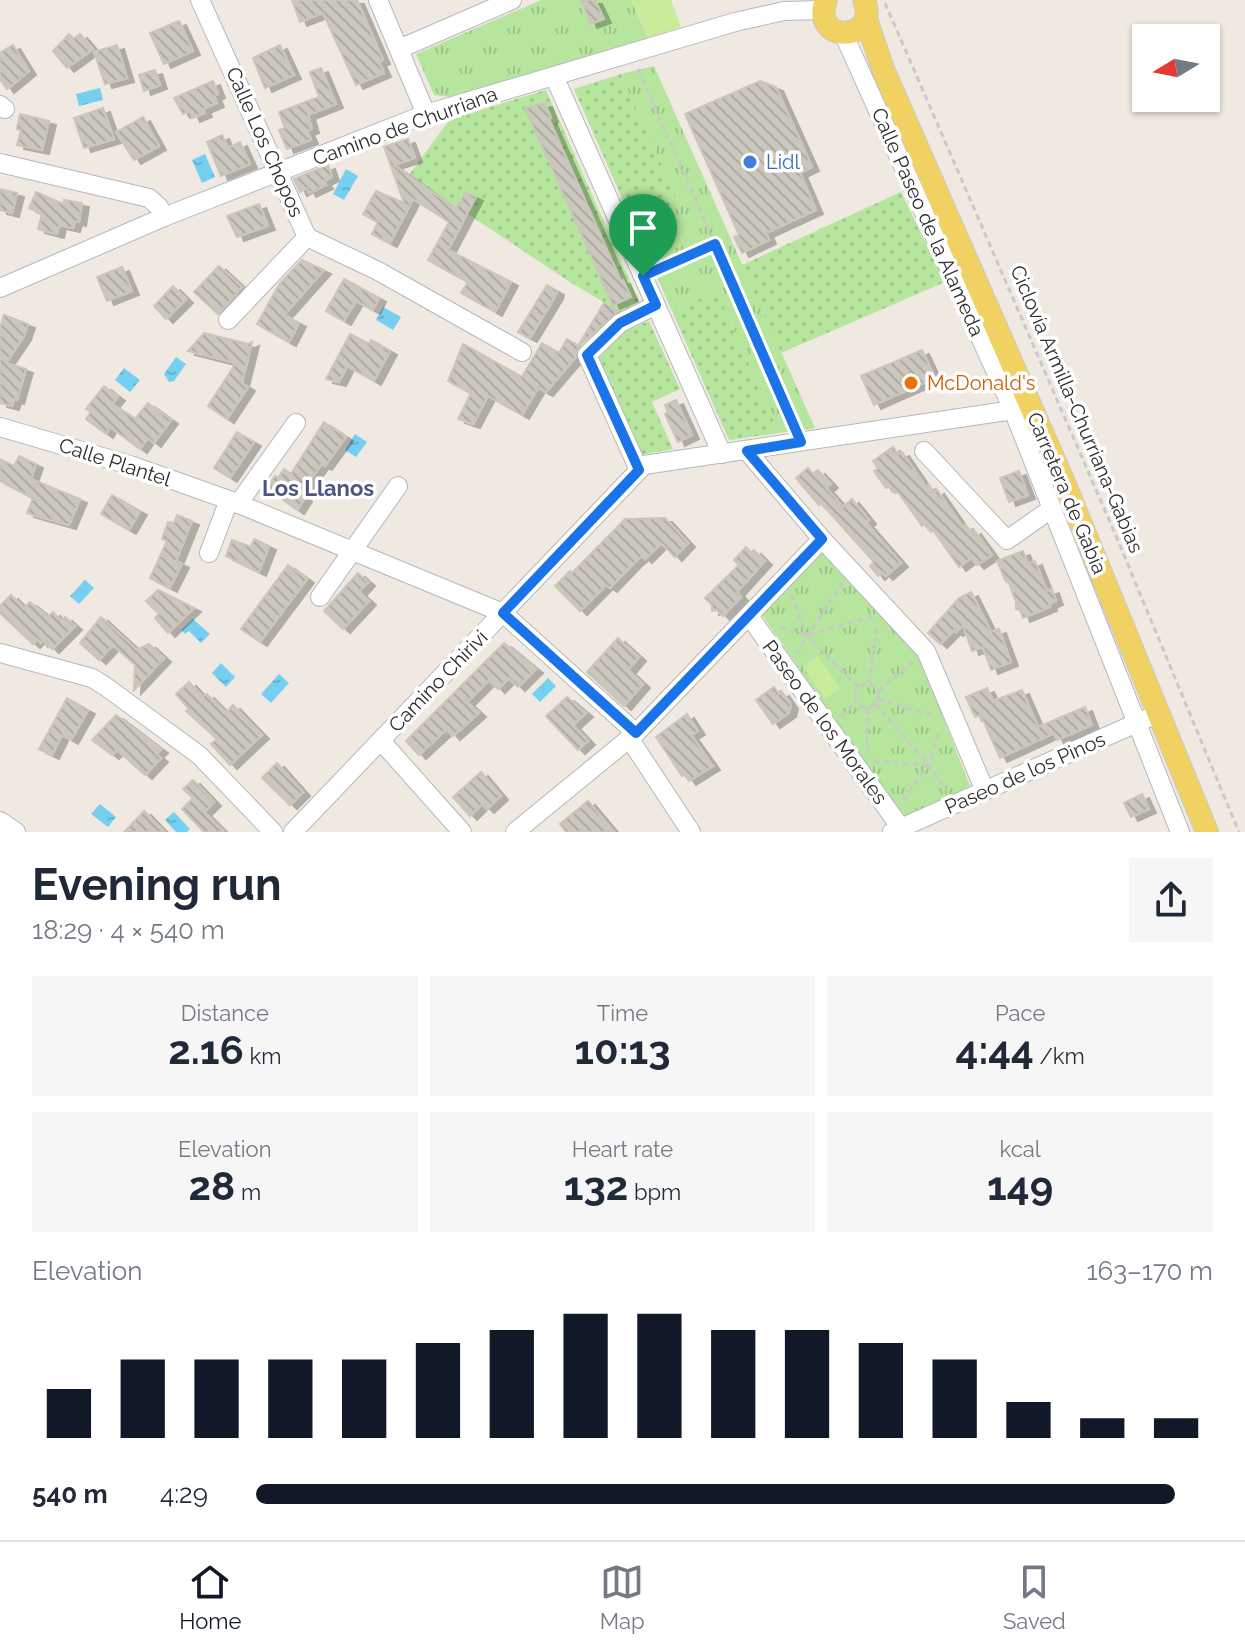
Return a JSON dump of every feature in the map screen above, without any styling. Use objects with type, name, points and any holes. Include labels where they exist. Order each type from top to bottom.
[{"type":"main road","points":[[824,5],[826,23],[831,28],[855,21]]},
{"type":"main road","name":"Carretera de Gabia","points":[[855,21],[883,69],[1021,407],[1159,713],[1207,832]]},
{"type":"street","name":"Calle Los Chopos","points":[[200,0],[307,237],[378,271],[522,352]]},
{"type":"street","points":[[378,0],[426,114]]},
{"type":"street","points":[[399,49],[512,0]]},
{"type":"street","name":"Camino de Churriana","points":[[0,288],[164,217],[426,114],[735,22],[824,5]]},
{"type":"street","name":"Calle Paseo de la Alameda","points":[[855,21],[1021,407],[1051,509],[1180,832]]},
{"type":"street","points":[[554,76],[722,454]]},
{"type":"street","points":[[0,163],[149,198],[164,217]]},
{"type":"street","points":[[228,320],[307,237]]},
{"type":"street","points":[[656,305],[620,323],[587,355],[639,470],[644,465],[1021,407]]},
{"type":"street","points":[[209,553],[233,502],[296,423]]},
{"type":"street","name":"Calle Plantel","points":[[0,427],[133,466],[233,502],[503,613],[633,736],[691,832]]},
{"type":"street","points":[[747,451],[822,539],[926,651],[985,791]]},
{"type":"street","points":[[924,451],[1007,540],[1051,509]]},
{"type":"street","name":"Camino Chirivi","points":[[293,832],[639,470]]},
{"type":"street","points":[[320,597],[398,486]]},
{"type":"street","points":[[515,832],[633,736],[822,539]]},
{"type":"street","name":"Paseo de los Morales","points":[[749,616],[896,830]]},
{"type":"street","points":[[0,653],[92,678],[105,686],[199,755],[273,832]]},
{"type":"street","name":"Paseo de los Pinos","points":[[896,830],[1159,713]]},
{"type":"street","points":[[381,741],[462,832]]},
{"type":"street","points":[[0,821],[16,832]]},
{"type":"path","name":"Ciclovía Armilla-Churriana-Gabias","points":[[884,0],[1028,330],[1239,832]]},
{"type":"path","points":[[631,53],[801,442]]},
{"type":"path","points":[[643,276],[715,244]]},
{"type":"path","points":[[795,656],[844,579]]},
{"type":"path","points":[[790,590],[807,635],[858,687]]},
{"type":"path","points":[[772,624],[807,635],[878,616],[869,684]]},
{"type":"path","points":[[878,691],[914,661]]},
{"type":"path","points":[[857,703],[855,693],[858,687],[869,684]]},
{"type":"path","points":[[869,684],[878,691]]},
{"type":"path","points":[[867,708],[875,704],[878,691]]},
{"type":"path","points":[[878,699],[943,718]]},
{"type":"path","points":[[857,703],[867,708]]},
{"type":"path","points":[[835,720],[857,703]]},
{"type":"path","points":[[875,704],[929,765],[948,793]]},
{"type":"path","points":[[867,708],[867,761],[929,765]]},
{"type":"path","points":[[899,805],[929,765],[939,730]]},
{"type":"green space","points":[[541,0],[631,0],[648,38],[450,97],[434,95],[416,54]]},
{"type":"green space","points":[[631,0],[671,0],[681,27],[648,38]]},
{"type":"green space","points":[[654,66],[815,428],[779,433],[717,291],[672,311],[635,228],[680,207],[621,74]]},
{"type":"green space","points":[[621,74],[681,207],[635,228],[574,89]]},
{"type":"green space","points":[[546,90],[640,304],[620,312],[409,175],[450,119]]},
{"type":"green space","points":[[901,192],[945,282],[781,353],[742,265]]},
{"type":"green space","points":[[717,291],[779,433],[729,440],[672,311]]},
{"type":"green space","points":[[649,321],[680,389],[652,402],[673,449],[639,455],[598,359],[625,331]]},
{"type":"green space","points":[[822,552],[919,656],[970,786],[903,818],[762,615]]},
{"type":"green space","points":[[818,656],[840,688],[825,699],[803,667]]},
{"type":"water","points":[[100,88],[103,100],[79,106],[76,94]]},
{"type":"water","points":[[205,154],[215,177],[202,183],[192,160]]},
{"type":"water","points":[[346,169],[358,176],[344,200],[333,194]]},
{"type":"water","points":[[383,307],[401,317],[393,330],[376,320]]},
{"type":"water","points":[[176,357],[186,364],[174,381],[169,382],[164,374]]},
{"type":"water","points":[[124,368],[140,380],[130,392],[115,380]]},
{"type":"water","points":[[355,434],[367,442],[356,457],[345,450]]},
{"type":"water","points":[[85,580],[94,588],[79,604],[70,596]]},
{"type":"water","points":[[193,619],[210,634],[201,643],[189,631],[185,634],[181,630]]},
{"type":"water","points":[[221,663],[235,677],[226,687],[212,673]]},
{"type":"water","points":[[279,674],[289,683],[271,703],[261,694]]},
{"type":"water","points":[[548,678],[556,686],[540,702],[532,694]]},
{"type":"water","points":[[100,804],[116,817],[108,827],[91,814]]},
{"type":"water","points":[[174,812],[190,829],[187,832],[176,832],[165,820]]},
{"type":"building","points":[[292,0],[357,0],[383,60],[379,62],[384,73],[356,85],[323,13],[300,22]]},
{"type":"building","points":[[582,0],[595,0],[604,19],[590,24]]},
{"type":"building","points":[[179,21],[193,51],[164,64],[150,33]]},
{"type":"building","points":[[69,34],[74,39],[80,34],[93,49],[67,68],[53,51]]},
{"type":"building","points":[[13,45],[29,71],[7,89],[0,79],[0,53]]},
{"type":"building","points":[[117,45],[127,78],[105,84],[94,52]]},
{"type":"building","points":[[280,45],[294,75],[265,88],[253,58]]},
{"type":"building","points":[[321,68],[336,104],[308,115],[312,129],[307,131],[311,140],[287,149],[279,130],[285,128],[279,112],[319,97],[310,72]]},
{"type":"building","points":[[155,70],[160,85],[144,91],[139,75]]},
{"type":"building","points":[[213,81],[218,94],[214,96],[217,103],[193,118],[190,111],[183,114],[174,98]]},
{"type":"building","points":[[760,81],[776,87],[812,167],[800,173],[816,210],[766,233],[769,240],[742,253],[734,237],[739,235],[685,114]]},
{"type":"building","points":[[545,103],[549,119],[631,297],[613,305],[525,108]]},
{"type":"building","points":[[103,108],[114,139],[84,148],[74,118]]},
{"type":"building","points":[[20,114],[49,121],[42,150],[17,145],[21,130],[17,129]]},
{"type":"building","points":[[143,117],[159,146],[134,160],[116,132]]},
{"type":"building","points":[[222,135],[228,148],[240,142],[250,164],[221,176],[207,142]]},
{"type":"building","points":[[408,139],[415,158],[394,165],[456,209],[466,192],[476,197],[448,250],[511,282],[495,312],[461,293],[468,282],[428,260],[449,222],[413,199],[390,243],[372,234],[378,222],[363,214],[376,191],[404,203],[384,147]]},
{"type":"building","points":[[328,165],[332,177],[324,181],[326,185],[309,193],[307,188],[300,192],[294,179]]},
{"type":"building","points":[[0,189],[17,193],[12,213],[0,210]]},
{"type":"building","points":[[36,192],[63,204],[64,200],[82,203],[79,222],[75,221],[73,228],[59,225],[57,234],[38,229],[42,214],[29,208]]},
{"type":"building","points":[[259,204],[268,226],[237,237],[227,216]]},
{"type":"building","points":[[302,260],[324,270],[284,315],[299,323],[289,342],[257,324],[280,283]]},
{"type":"building","points":[[219,266],[242,287],[218,314],[194,292]]},
{"type":"building","points":[[122,267],[132,291],[107,301],[97,277]]},
{"type":"building","points":[[344,279],[379,298],[373,310],[356,301],[344,321],[326,311]]},
{"type":"building","points":[[547,285],[557,291],[556,295],[530,338],[518,332]]},
{"type":"building","points":[[173,286],[186,299],[166,319],[154,306]]},
{"type":"building","points":[[604,303],[618,311],[579,346],[576,357],[546,392],[538,388],[522,415],[488,396],[473,424],[458,419],[471,393],[448,381],[463,344],[522,377],[542,343],[559,353],[567,339],[578,346]]},
{"type":"building","points":[[4,315],[28,324],[24,336],[6,363],[26,369],[17,400],[14,399],[12,406],[0,403],[0,328]]},
{"type":"building","points":[[204,333],[248,344],[252,342],[242,383],[248,387],[227,419],[208,406],[236,363],[188,351]]},
{"type":"building","points":[[350,334],[369,344],[371,340],[390,351],[374,381],[347,366],[339,382],[326,379]]},
{"type":"building","points":[[922,350],[935,378],[874,405],[861,376]]},
{"type":"building","points":[[104,386],[118,397],[112,404],[135,419],[148,403],[171,420],[154,443],[148,438],[140,449],[110,427],[106,434],[86,419],[91,412],[86,409]]},
{"type":"building","points":[[676,400],[692,435],[678,442],[665,414],[668,412],[665,405]]},
{"type":"building","points":[[324,422],[346,437],[300,494],[305,498],[297,510],[267,488],[284,469],[291,474]]},
{"type":"building","points":[[237,432],[254,442],[230,478],[214,468]]},
{"type":"building","points":[[893,447],[898,454],[902,452],[926,487],[929,485],[933,493],[937,490],[963,527],[966,525],[971,533],[974,530],[992,555],[977,565],[971,558],[959,567],[933,530],[931,532],[926,524],[922,526],[898,492],[895,493],[890,486],[886,488],[874,471],[878,469],[873,461]]},
{"type":"building","points":[[19,456],[36,464],[31,479],[80,499],[69,525],[27,513],[33,498],[0,481],[0,459],[14,466]]},
{"type":"building","points":[[808,468],[813,474],[818,470],[831,484],[826,488],[843,507],[852,499],[869,520],[866,523],[901,563],[886,576],[882,572],[878,576],[870,566],[874,562],[796,478]]},
{"type":"building","points":[[1019,471],[1028,495],[1009,502],[1000,478]]},
{"type":"building","points":[[112,495],[140,511],[129,530],[101,514]]},
{"type":"building","points":[[177,515],[192,521],[176,561],[182,564],[170,588],[150,578],[167,541],[162,539],[168,522],[174,523]]},
{"type":"building","points":[[665,518],[688,543],[675,557],[661,543],[645,559],[642,556],[635,562],[610,588],[606,585],[580,611],[555,586],[625,519]]},
{"type":"building","points":[[254,539],[269,546],[259,572],[226,556],[232,540],[251,547]]},
{"type":"building","points":[[746,547],[765,561],[737,592],[741,597],[723,616],[717,610],[712,611],[712,605],[705,598],[739,565],[734,560]]},
{"type":"building","points":[[1023,551],[1028,564],[1035,561],[1047,591],[1052,589],[1056,601],[1049,604],[1050,607],[1023,618],[1020,610],[1016,609],[1008,581],[997,561]]},
{"type":"building","points":[[288,565],[307,579],[260,642],[241,629]]},
{"type":"building","points":[[358,573],[368,582],[359,592],[369,601],[343,629],[324,611]]},
{"type":"building","points":[[158,590],[194,608],[168,633],[155,618],[159,614],[146,601]]},
{"type":"building","points":[[971,592],[991,632],[999,629],[1011,662],[991,670],[983,647],[972,651],[963,625],[940,644],[928,633],[959,598]]},
{"type":"building","points":[[11,595],[24,608],[30,602],[48,617],[53,612],[61,621],[65,617],[75,626],[52,649],[43,640],[41,643],[38,639],[33,644],[0,613],[0,606]]},
{"type":"building","points":[[101,617],[137,650],[149,644],[164,658],[134,690],[135,665],[113,645],[99,660],[80,643]]},
{"type":"building","points":[[618,638],[639,657],[628,670],[643,684],[624,706],[587,672]]},
{"type":"building","points":[[504,643],[536,669],[518,687],[509,678],[498,689],[489,680],[467,702],[479,713],[453,736],[447,729],[419,755],[406,741]]},
{"type":"building","points":[[189,682],[203,697],[207,694],[226,713],[233,705],[262,735],[230,765],[211,744],[217,739],[186,711],[189,709],[176,694]]},
{"type":"building","points":[[774,687],[791,705],[789,713],[773,724],[756,700]]},
{"type":"building","points":[[987,688],[993,701],[1022,690],[1038,727],[1085,707],[1092,725],[1057,740],[1054,733],[1000,758],[984,722],[980,715],[975,717],[966,697]]},
{"type":"building","points":[[567,697],[586,713],[573,725],[588,741],[578,750],[546,716]]},
{"type":"building","points":[[67,698],[88,710],[71,740],[62,735],[52,755],[39,749]]},
{"type":"building","points":[[687,714],[698,731],[691,735],[713,766],[689,781],[684,774],[682,776],[656,737]]},
{"type":"building","points":[[116,715],[161,749],[156,754],[161,758],[145,775],[117,750],[112,755],[92,740]]},
{"type":"building","points":[[277,763],[303,792],[290,805],[262,778]]},
{"type":"building","points":[[481,772],[501,796],[487,809],[482,804],[470,816],[453,797]]},
{"type":"building","points":[[193,780],[214,802],[204,812],[224,832],[204,832],[182,809],[193,798],[183,789]]},
{"type":"building","points":[[1142,794],[1149,809],[1131,817],[1124,803]]},
{"type":"building","points":[[588,801],[614,832],[566,832],[560,824]]},
{"type":"building","points":[[144,811],[164,832],[124,832]]},
{"type":"place","name":"Lidl","points":[[750,162]]},
{"type":"place","name":"McDonald's","points":[[911,383]]},
{"type":"district","name":"Los Llanos","points":[[318,488]]},
{"type":"route","points":[[715,244],[801,442],[747,451],[822,539],[636,733],[503,613],[639,470],[587,355],[620,323],[656,305],[643,276],[715,244]]}]
